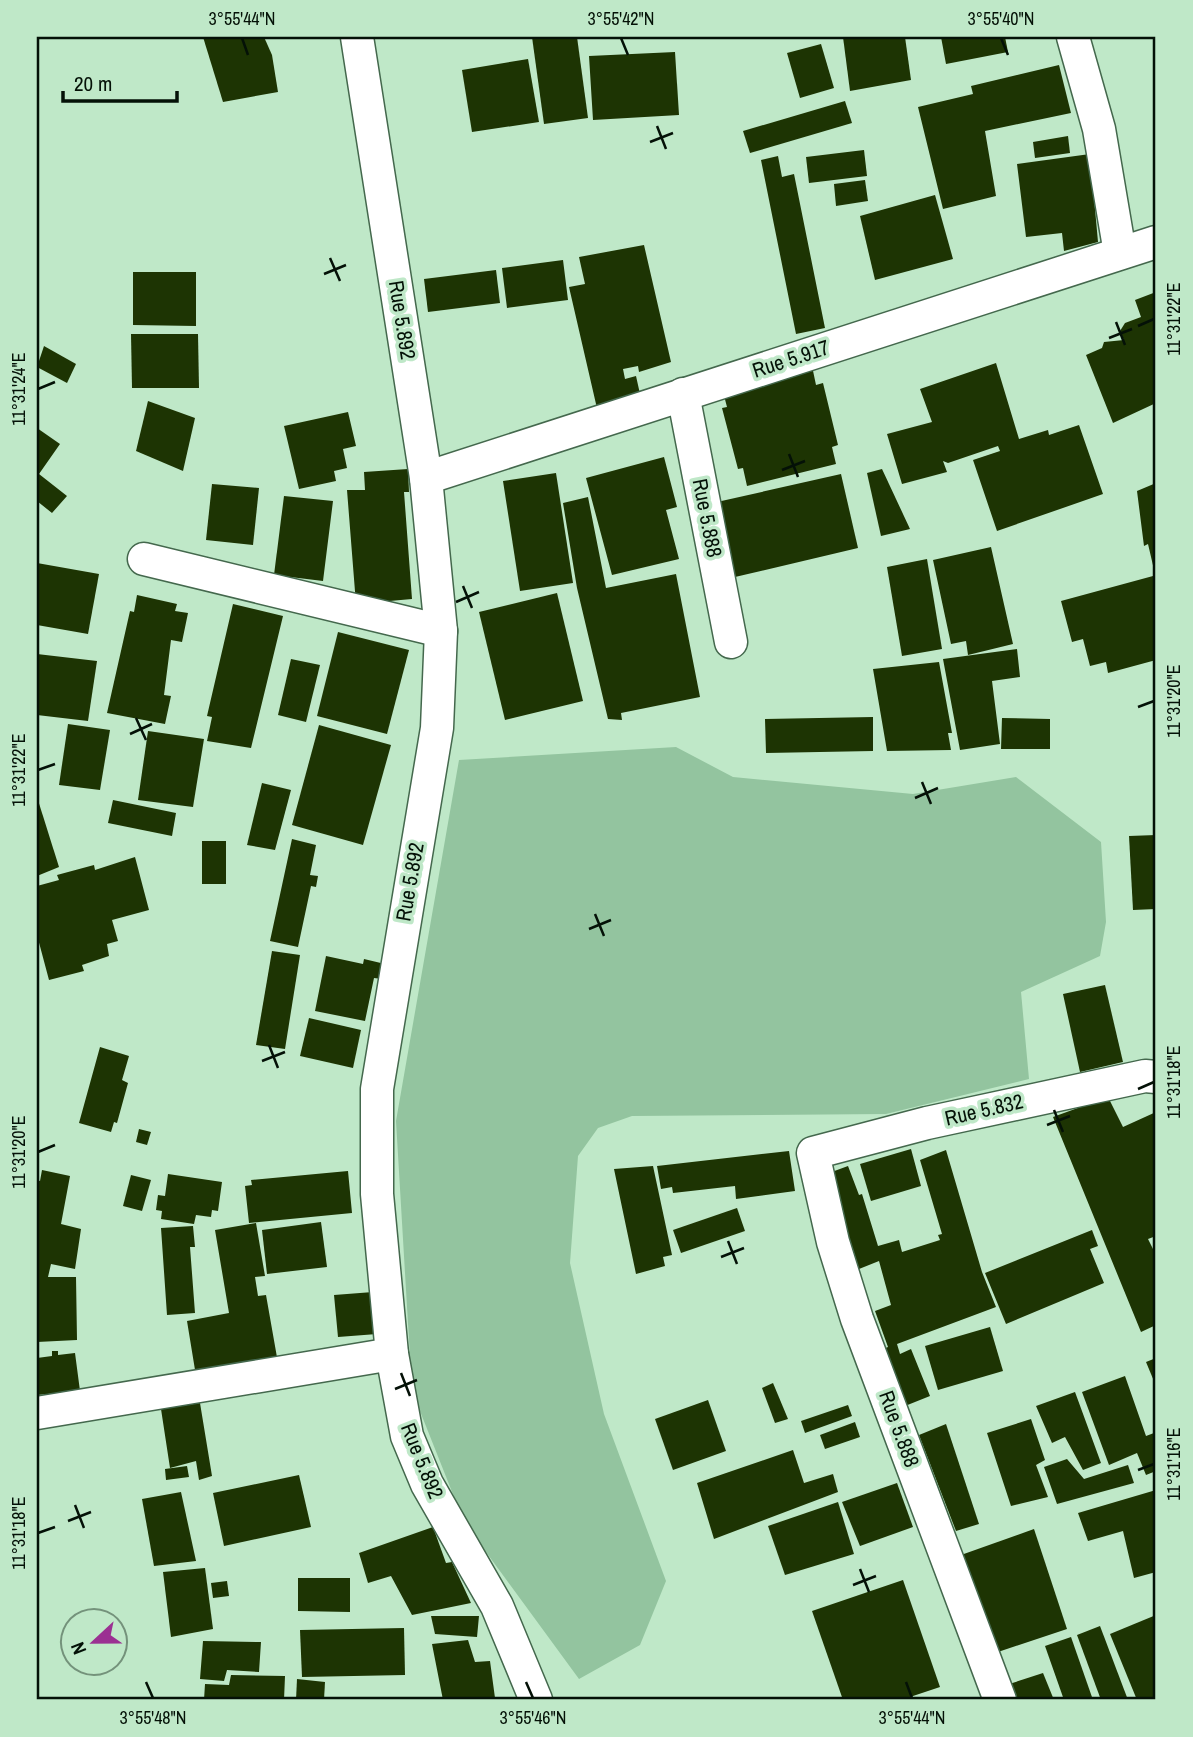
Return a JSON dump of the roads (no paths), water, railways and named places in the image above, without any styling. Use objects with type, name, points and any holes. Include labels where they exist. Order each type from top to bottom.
[{"type":"street","name":"Rue 5.892","points":[[357,37],[426,478],[441,631],[437,728],[377,1089],[376,1195],[392,1354],[407,1436],[427,1484],[498,1606],[536,1700]]},
{"type":"street","points":[[1073,37],[1099,129],[1120,253]]},
{"type":"street","name":"Rue 5.917","points":[[426,478],[1156,242]]},
{"type":"street","name":"Rue 5.888","points":[[683,394],[731,642]]},
{"type":"street","points":[[144,559],[441,631]]},
{"type":"street","name":"Rue 5.832","points":[[813,1153],[1071,1090],[1145,1076],[1156,1077]]},
{"type":"street","name":"Rue 5.888","points":[[813,1153],[833,1242],[857,1319],[1000,1700]]},
{"type":"street","points":[[37,1413],[392,1354]]}]
